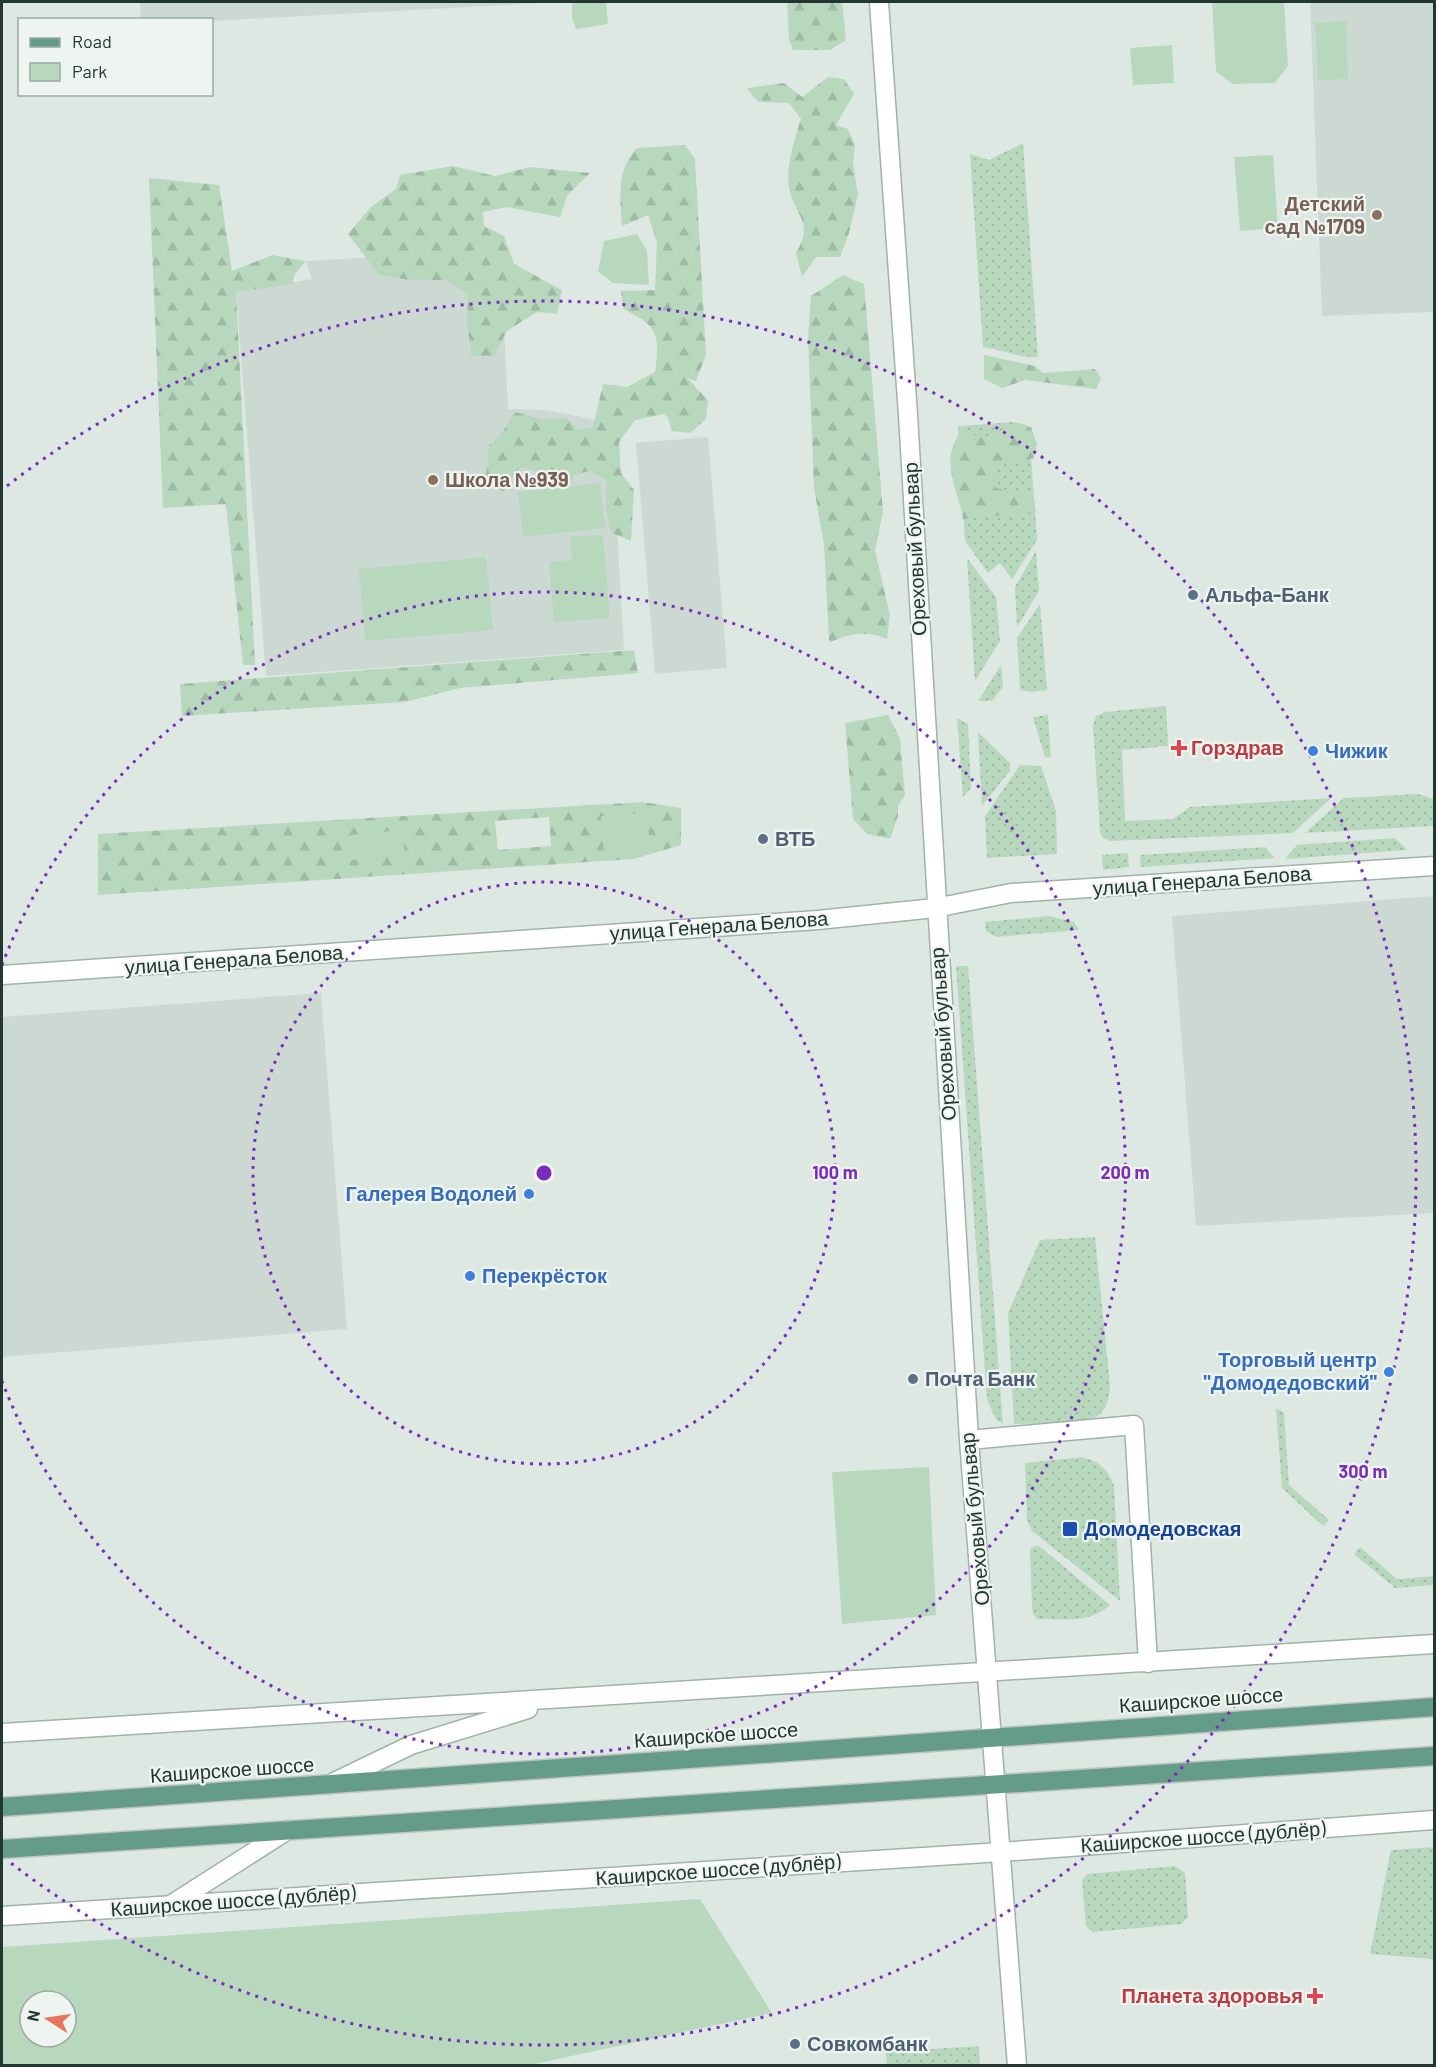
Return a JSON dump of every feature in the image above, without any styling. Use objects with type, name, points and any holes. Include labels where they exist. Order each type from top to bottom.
[{"type":"main road","name":"Ореховый бульвар","points":[[879,2],[908,415],[935,909],[969,1440],[1017,2066]]},
{"type":"main road","name":"улица Генерала Белова","points":[[2,975],[818,920],[935,909],[1011,893],[1434,866]]},
{"type":"main road","points":[[969,1440],[1134,1425],[1148,1663]]},
{"type":"main road","points":[[2,1734],[988,1674],[1434,1644]]},
{"type":"main road","points":[[325,1786],[411,1745],[558,1700]]},
{"type":"main road","name":"Каширское шоссе","points":[[6,1805],[325,1786],[1434,1707]]},
{"type":"main road","points":[[2,1849],[1434,1756]]},
{"type":"main road","name":"Каширское шоссе (дублёр)","points":[[2,1916],[1001,1852],[1434,1820]]},
{"type":"main road","points":[[171,1905],[288,1830]]},
{"type":"shaded area","points":[[140,2],[559,2],[213,21],[213,18],[141,18]]},
{"type":"shaded area","name":"Детский сад №1709","points":[[1310,2],[1434,2],[1434,312],[1322,316]]},
{"type":"shaded area","name":"Школа №939","points":[[500,250],[508,409],[546,410],[611,423],[624,650],[266,676],[236,292],[312,279],[306,261]]},
{"type":"shaded area","points":[[708,437],[727,668],[655,674],[636,443]]},
{"type":"shaded area","points":[[1434,896],[1434,1213],[1196,1226],[1172,916]]},
{"type":"shaded area","points":[[321,993],[347,1329],[2,1357],[2,1017]]},
{"type":"green space","points":[[572,2],[606,2],[608,24],[576,29],[572,18]]},
{"type":"green space","points":[[787,2],[842,2],[846,40],[830,50],[793,50],[789,40]]},
{"type":"green space","points":[[1212,2],[1284,2],[1288,66],[1275,83],[1232,84],[1216,71]]},
{"type":"green space","points":[[1346,21],[1348,79],[1318,80],[1315,23]]},
{"type":"green space","points":[[1172,45],[1174,83],[1133,85],[1130,48]]},
{"type":"green space","points":[[828,77],[844,79],[854,94],[836,125],[848,129],[855,145],[853,164],[858,194],[849,233],[840,257],[816,257],[802,277],[796,253],[804,233],[803,225],[788,180],[791,153],[801,119],[789,103],[758,102],[747,88],[784,83],[802,97]]},
{"type":"green space","points":[[1023,143],[1038,357],[1024,357],[983,347],[970,154],[989,160]]},
{"type":"green space","points":[[685,145],[695,159],[706,355],[696,381],[687,378],[708,400],[706,419],[690,433],[672,431],[668,418],[664,414],[635,420],[619,442],[621,473],[634,490],[631,541],[612,533],[606,511],[606,480],[590,471],[574,475],[570,483],[554,485],[539,472],[520,467],[503,492],[486,477],[489,445],[502,433],[515,412],[542,419],[566,418],[579,430],[593,427],[603,384],[627,387],[655,372],[657,349],[654,333],[643,320],[623,309],[621,291],[655,290],[657,242],[648,215],[622,226],[622,175],[630,156],[637,148]]},
{"type":"green space","points":[[1273,155],[1278,228],[1240,231],[1234,157]]},
{"type":"green space","points":[[453,166],[495,176],[530,167],[590,173],[567,196],[560,217],[507,207],[483,212],[484,226],[504,236],[514,264],[562,290],[557,314],[537,312],[507,331],[494,356],[472,356],[467,324],[468,295],[445,280],[410,280],[379,275],[348,234],[371,207],[396,189],[400,175]]},
{"type":"green space","points":[[149,178],[219,185],[232,271],[272,255],[306,261],[295,274],[292,284],[236,292],[255,665],[243,665],[226,504],[163,508]]},
{"type":"green space","points":[[637,234],[647,251],[649,285],[613,283],[598,271],[604,241]]},
{"type":"green space","points":[[843,275],[864,284],[883,512],[875,550],[890,615],[887,639],[872,634],[858,634],[829,643],[824,545],[814,488],[808,339],[811,296]]},
{"type":"green space","points":[[984,355],[1035,366],[1043,373],[1095,369],[1101,378],[1096,389],[1025,380],[1002,388],[984,379]]},
{"type":"green space","points":[[1014,422],[1027,425],[1029,429],[1037,540],[1012,579],[1000,563],[988,573],[965,541],[958,426]]},
{"type":"green space","points":[[1005,424],[1031,427],[1037,444],[1034,458],[1001,465],[992,481],[996,488],[1014,492],[1029,492],[1034,498],[1036,512],[963,519],[950,465],[954,444],[960,433],[993,437]]},
{"type":"green space","points":[[600,483],[605,528],[523,537],[518,492]]},
{"type":"green space","points":[[603,535],[610,618],[554,622],[549,562],[572,560],[570,537]]},
{"type":"green space","points":[[1036,551],[1039,591],[1017,627],[1015,587]]},
{"type":"green space","points":[[486,557],[493,630],[365,641],[359,569]]},
{"type":"green space","points":[[967,558],[996,597],[1000,641],[975,681]]},
{"type":"green space","points":[[1040,604],[1047,690],[1032,692],[1020,690],[1017,638]]},
{"type":"green space","points":[[634,650],[638,673],[460,688],[405,702],[182,716],[180,684]]},
{"type":"green space","points":[[1001,665],[1003,687],[992,701],[978,701]]},
{"type":"green space","points":[[1166,706],[1168,746],[1122,750],[1125,821],[1173,819],[1190,807],[1331,798],[1293,833],[1111,841],[1103,838],[1100,832],[1093,726],[1096,716],[1105,712]]},
{"type":"green space","points":[[888,715],[900,739],[905,795],[898,806],[898,816],[890,839],[867,834],[853,819],[845,723]]},
{"type":"green space","points":[[1048,715],[1051,757],[1045,757],[1033,717]]},
{"type":"green space","points":[[957,718],[968,724],[971,788],[963,797]]},
{"type":"green space","points":[[978,732],[1010,763],[1010,771],[982,806]]},
{"type":"green space","points":[[1020,765],[1041,766],[1056,811],[1057,854],[987,858],[985,816]]},
{"type":"green space","points":[[1418,794],[1434,799],[1434,826],[1305,833],[1344,798]]},
{"type":"green space","points":[[643,802],[681,808],[681,845],[634,859],[98,895],[98,834]],"holes":[[[549,817],[551,846],[498,850],[495,821]]]},
{"type":"green space","points":[[647,813],[650,850],[604,854],[601,816]]},
{"type":"green space","points":[[403,830],[405,855],[352,860],[350,835]]},
{"type":"green space","points":[[1395,838],[1407,850],[1285,859],[1297,845]]},
{"type":"green space","points":[[1265,847],[1275,858],[1141,867],[1140,855]]},
{"type":"green space","points":[[1128,853],[1129,867],[1103,870],[1102,855]]},
{"type":"green space","points":[[1049,916],[1074,922],[1079,930],[996,937],[986,931],[985,922]]},
{"type":"green space","points":[[956,966],[968,966],[1003,1424],[996,1419],[987,1400]]},
{"type":"green space","points":[[1095,1237],[1110,1385],[1106,1405],[1099,1415],[1092,1419],[1058,1423],[1014,1424],[1008,1313],[1040,1240]]},
{"type":"green space","points":[[1276,1408],[1284,1413],[1289,1485],[1329,1520],[1323,1526],[1282,1488]]},
{"type":"green space","points":[[1082,1457],[1102,1467],[1114,1486],[1120,1601],[1032,1531],[1027,1520],[1025,1463]]},
{"type":"green space","points":[[929,1467],[936,1615],[842,1624],[832,1472]]},
{"type":"green space","points":[[1038,1545],[1110,1605],[1085,1618],[1037,1619],[1032,1607],[1030,1548]]},
{"type":"green space","points":[[1360,1547],[1397,1579],[1434,1576],[1434,1585],[1395,1588],[1354,1554]]},
{"type":"green space","points":[[1434,1847],[1434,1959],[1370,1954],[1391,1850]]},
{"type":"green space","points":[[1175,1866],[1185,1873],[1188,1917],[1181,1924],[1093,1932],[1086,1926],[1082,1880],[1087,1874]]},
{"type":"green space","points":[[700,1899],[772,2013],[530,2065],[2,2065],[2,1947]]},
{"type":"green space","points":[[979,2046],[980,2065],[887,2065],[886,2052]]},
{"type":"place","name":"Детский сад №1709","points":[[1377,215]]},
{"type":"place","name":"Школа №939","points":[[433,480]]},
{"type":"place","name":"Альфа-Банк","points":[[1193,595]]},
{"type":"place","name":"Горздрав","points":[[1179,748]]},
{"type":"place","name":"Чижик","points":[[1313,751]]},
{"type":"place","name":"ВТБ","points":[[763,839]]},
{"type":"place","name":"Галерея Водолей","points":[[529,1194]]},
{"type":"place","name":"Перекрёсток","points":[[470,1276]]},
{"type":"place","name":"Торговый центр \"Домодедовский\"","points":[[1389,1372]]},
{"type":"place","name":"Почта Банк","points":[[913,1379]]},
{"type":"place","name":"Домодедовская","points":[[1070,1529]]},
{"type":"place","name":"Планета здоровья","points":[[1315,1996]]},
{"type":"place","name":"Совкомбанк","points":[[795,2044]]}]
